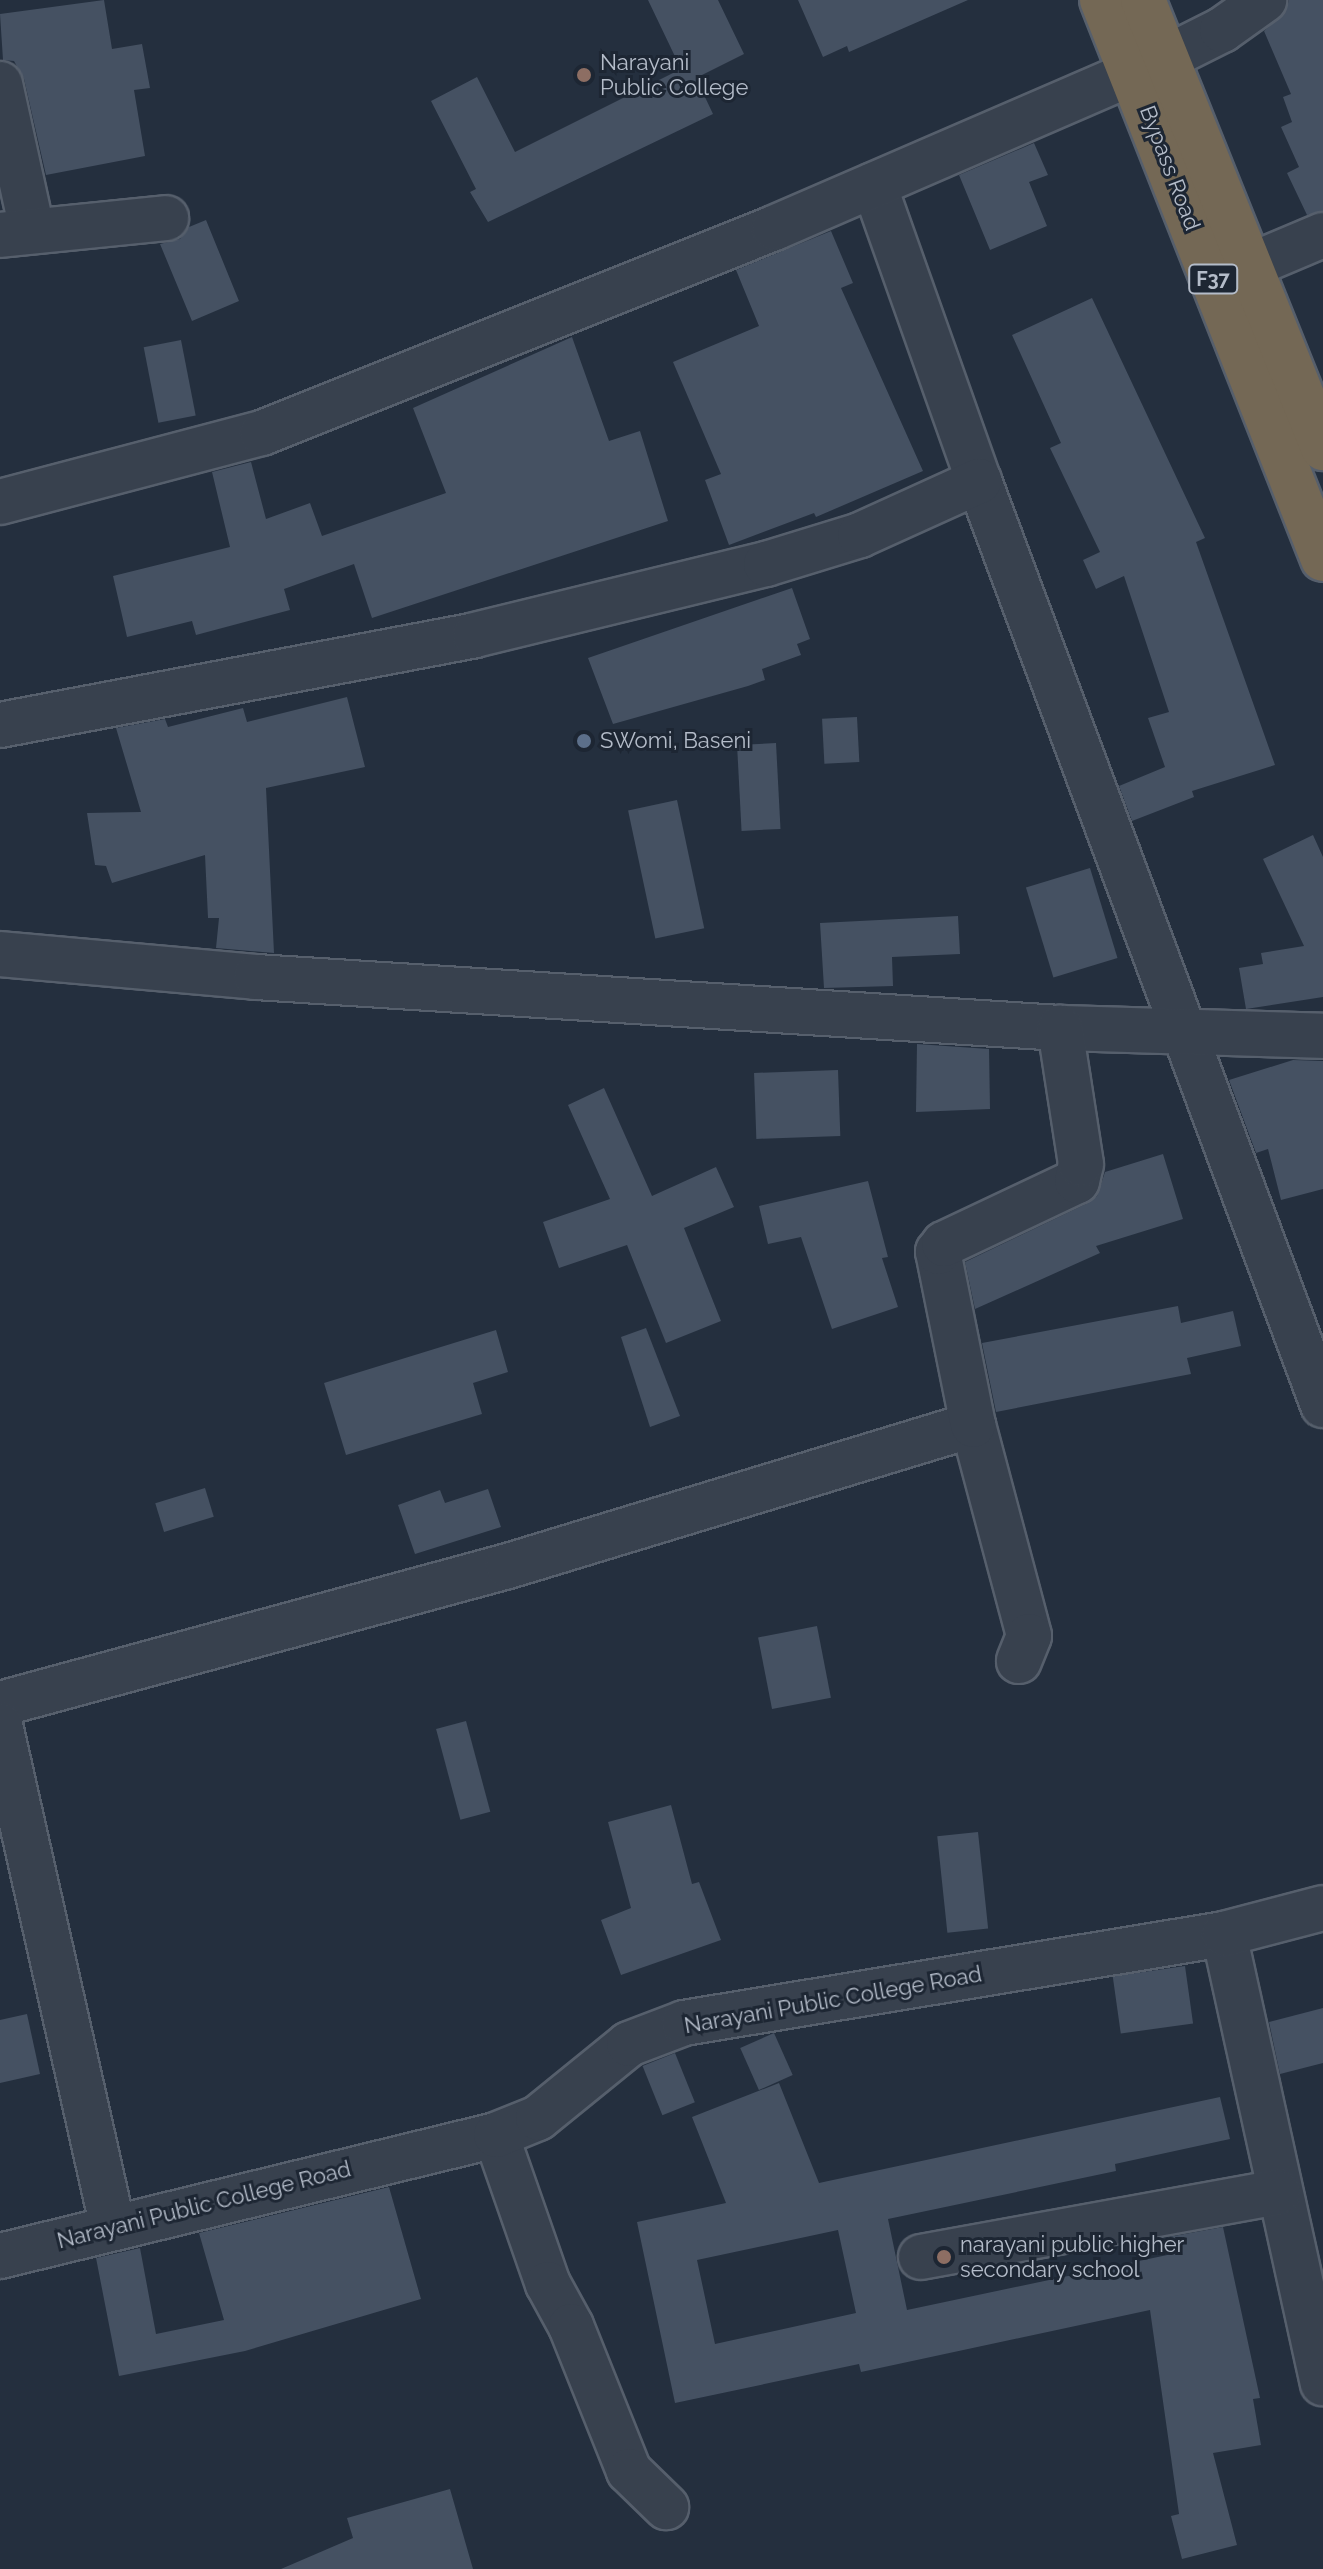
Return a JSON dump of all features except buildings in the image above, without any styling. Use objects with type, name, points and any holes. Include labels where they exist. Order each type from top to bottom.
[{"type":"highway","name":"Bypass Road","points":[[1102,0],[1149,65],[1252,265],[1323,448]]},
{"type":"highway","name":"Bypass Road","points":[[1143,0],[1149,65],[1323,559]]},
{"type":"street","points":[[0,502],[262,433],[874,185],[1149,65],[1222,30],[1264,0]]},
{"type":"street","points":[[0,84],[16,232],[166,218]]},
{"type":"street","points":[[874,185],[979,481],[1186,1032],[1312,1341],[1323,1405]]},
{"type":"street","points":[[1252,265],[1323,235]]},
{"type":"street","points":[[0,725],[475,635],[766,564],[860,535],[979,481]]},
{"type":"street","points":[[0,954],[256,977],[1060,1028],[1323,1036]]},
{"type":"street","points":[[1019,1661],[1029,1636],[973,1425],[938,1252],[944,1244],[1077,1181],[1081,1164],[1060,1028]]},
{"type":"street","points":[[0,1704],[508,1566],[973,1425]]},
{"type":"street","points":[[0,1725],[113,2228]]},
{"type":"street","name":"Narayani Public College Road","points":[[0,2256],[496,2135],[538,2118],[629,2044],[684,2023],[1224,1934],[1323,1908]]},
{"type":"street","points":[[1224,1934],[1278,2192],[1323,2383]]},
{"type":"street","points":[[496,2135],[548,2284],[629,2471],[666,2507]]},
{"type":"street","points":[[921,2257],[1278,2192]]},
{"type":"place","name":"Narayani Public College","points":[[584,75]]},
{"type":"place","name":"SWomi, Baseni","points":[[584,741]]},
{"type":"place","name":"narayani public higher secondary school","points":[[944,2257]]}]
